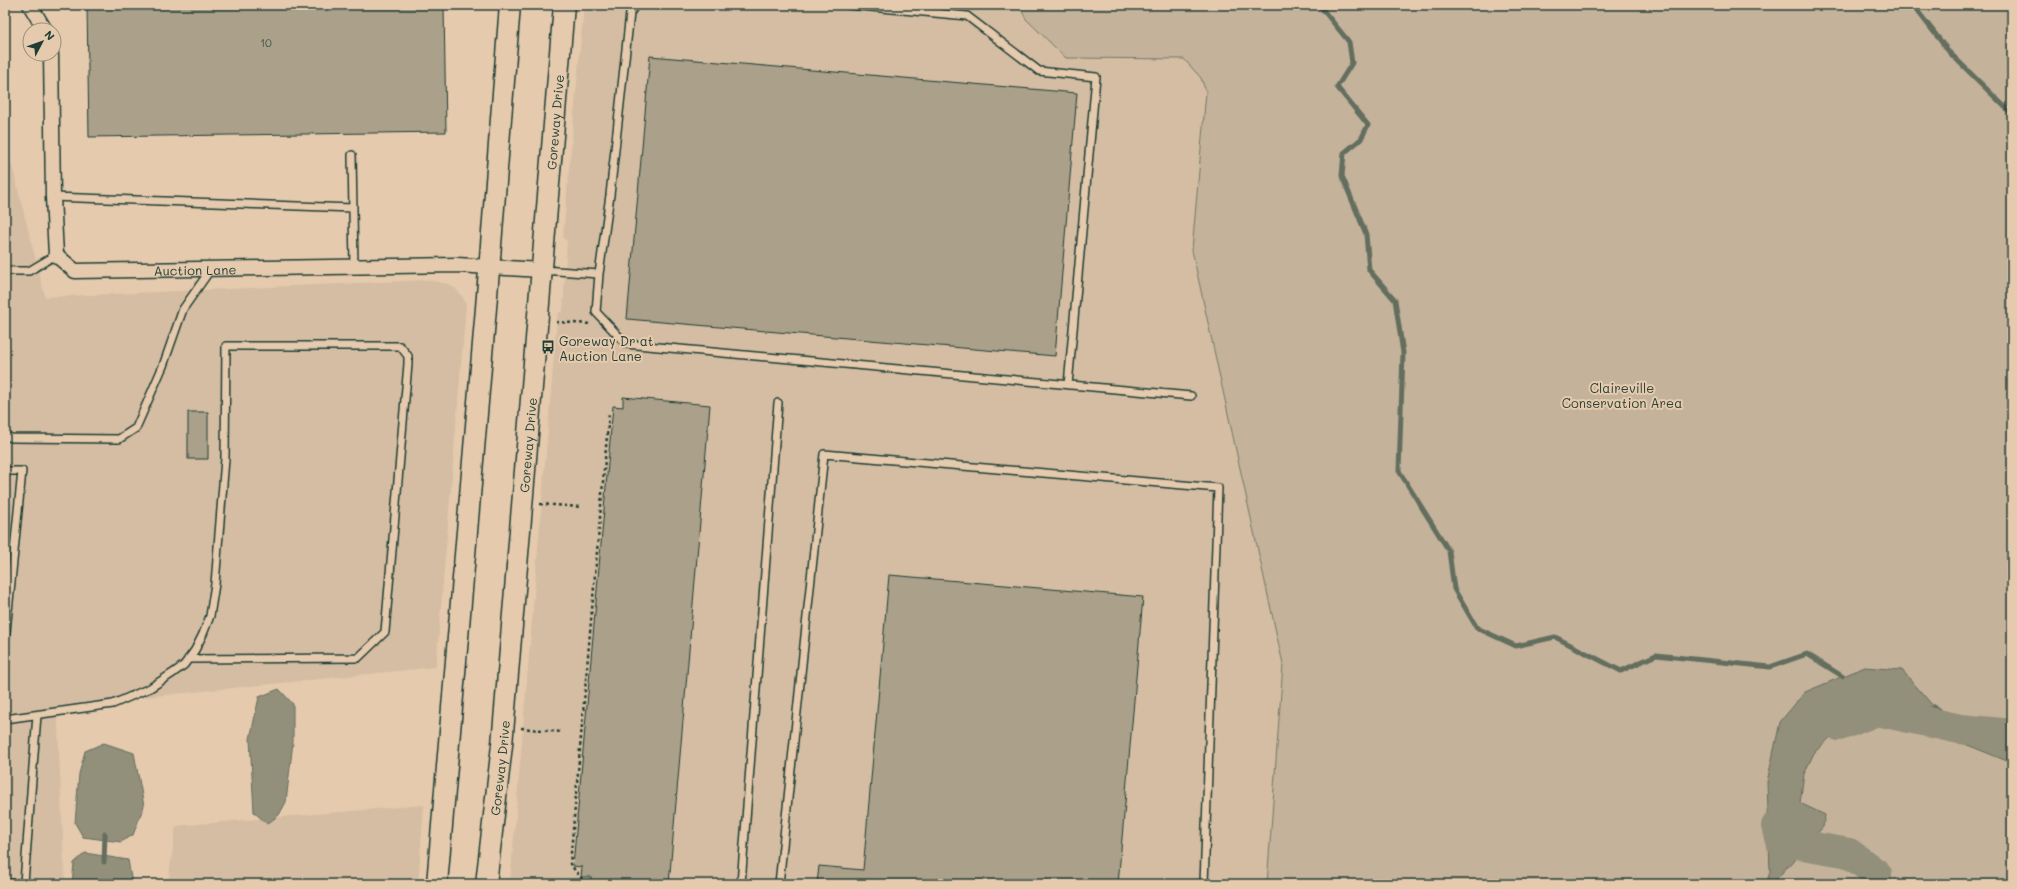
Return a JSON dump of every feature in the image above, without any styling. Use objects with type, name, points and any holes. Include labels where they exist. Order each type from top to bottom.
[{"type":"main road","points":[[437,884],[510,5]]},
{"type":"main road","name":"Goreway Drive","points":[[486,884],[502,745],[564,5]]},
{"type":"street","points":[[30,5],[40,22]]},
{"type":"street","points":[[51,62],[53,197],[56,255]]},
{"type":"street","name":"Auction Lane","points":[[56,255],[75,271],[456,265],[541,270]]},
{"type":"lane","points":[[636,5],[630,13],[610,195],[599,274],[596,312],[626,344],[1191,396]]},
{"type":"lane","points":[[849,5],[967,16],[1039,71],[1096,77],[1068,385]]},
{"type":"lane","points":[[352,156],[354,266]]},
{"type":"lane","points":[[53,197],[353,208]]},
{"type":"lane","points":[[5,271],[29,271],[56,255]]},
{"type":"lane","points":[[5,436],[12,438],[119,439],[136,428],[163,366],[182,309],[212,268]]},
{"type":"lane","points":[[541,270],[599,274]]},
{"type":"lane","points":[[5,719],[113,704],[150,688],[173,673],[188,659],[204,634],[210,616],[215,584],[225,459],[226,346],[400,346],[408,356],[408,364],[385,632],[358,658],[188,659]]},
{"type":"lane","points":[[741,884],[778,403]]},
{"type":"lane","points":[[778,884],[824,454],[1218,488],[1204,884]]},
{"type":"lane","points":[[5,471],[22,470],[5,642]]},
{"type":"lane","points":[[6,884],[24,883],[37,715]]},
{"type":"path","points":[[556,322],[594,324]]},
{"type":"path","points":[[586,884],[570,864],[609,413]]},
{"type":"path","points":[[540,504],[580,507]]},
{"type":"path","points":[[521,728],[561,732]]},
{"type":"shaded area","points":[[584,5],[1019,5],[1026,19],[1066,58],[1184,59],[1201,78],[1206,92],[1192,250],[1283,664],[1267,884],[510,884],[557,320],[558,314],[563,310],[567,241],[563,238]]},
{"type":"shaded area","points":[[5,138],[45,297],[427,280],[448,284],[456,289],[464,299],[466,305],[436,667],[57,706],[65,884],[5,884]]},
{"type":"shaded area","points":[[1865,667],[1902,670],[1934,707],[1882,710],[1838,730],[1814,753],[1804,774],[1800,803],[1825,815],[1823,827],[1772,884],[1766,884],[1770,872],[1767,782],[1780,722],[1805,692]]},
{"type":"shaded area","points":[[279,689],[293,704],[293,742],[286,802],[279,815],[267,824],[254,812],[250,739],[259,697]]},
{"type":"shaded area","points":[[1943,714],[1984,725],[2012,724],[2012,763],[1960,742],[1940,723]]},
{"type":"shaded area","points":[[104,743],[134,753],[144,806],[133,835],[121,842],[83,837],[75,823],[79,774],[85,751]]},
{"type":"shaded area","points":[[424,805],[418,884],[168,884],[176,826]]},
{"type":"shaded area","points":[[85,853],[128,860],[132,884],[72,884],[74,863]]},
{"type":"green space","name":"Claireville Conservation Area","points":[[1019,5],[2012,5],[2012,884],[1267,884],[1283,664],[1192,250],[1206,92],[1201,78],[1184,59],[1066,58],[1026,19]]},
{"type":"building","points":[[87,5],[444,5],[446,132],[89,137]]},
{"type":"building","points":[[650,56],[1077,93],[1055,356],[627,319]]},
{"type":"building","points":[[623,397],[710,405],[669,884],[590,884],[591,877],[581,877],[582,867],[573,866],[613,406],[623,407]]},
{"type":"building","points":[[188,412],[208,412],[208,459],[188,459]]},
{"type":"building","points":[[889,575],[1143,597],[1118,884],[817,884],[819,866],[863,870]]},
{"type":"waterway","points":[[1319,5],[1349,42],[1352,63],[1337,87],[1368,125],[1361,139],[1344,153],[1342,176],[1366,234],[1369,270],[1395,300],[1403,353],[1399,471],[1449,551],[1454,589],[1477,628],[1516,646],[1555,637],[1621,671],[1656,655],[1770,667],[1807,654],[1842,676]]},
{"type":"waterway","points":[[1913,5],[1950,53],[2012,114]]},
{"type":"waterway","points":[[1934,707],[1943,714]]},
{"type":"waterway","points":[[1839,726],[1877,711],[1960,729],[2012,734]]},
{"type":"waterway","points":[[1776,826],[1780,841],[1849,853],[1877,874],[1874,884]]},
{"type":"waterway","points":[[104,862],[105,834]]},
{"type":"place","name":"Goreway Dr at Auction Lane","points":[[548,347]]}]
